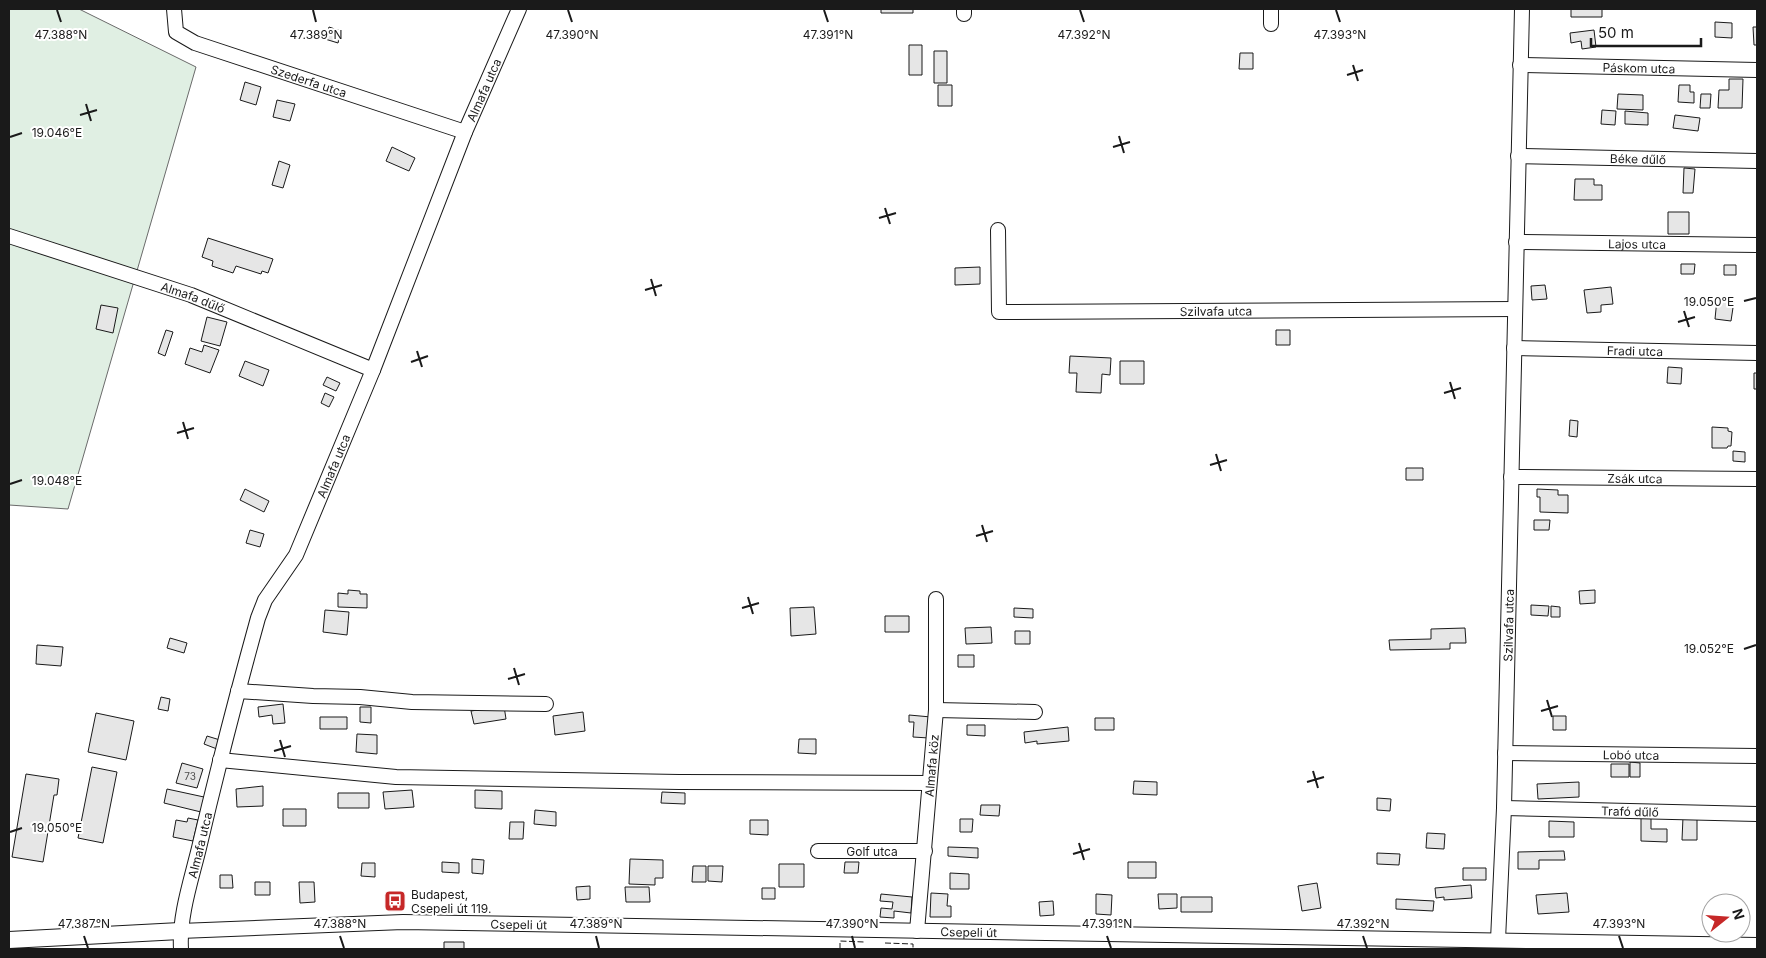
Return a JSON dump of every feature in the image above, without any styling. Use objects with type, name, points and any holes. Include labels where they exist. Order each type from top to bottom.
[{"type":"street","name":"Szederfa utca","points":[[174,9],[176,32],[195,43],[466,132]]},
{"type":"street","name":"Almafa utca","points":[[181,949],[180,931],[220,760],[258,618],[265,600],[296,554],[373,370],[466,132],[519,9]]},
{"type":"street","points":[[1271,9],[1271,24]]},
{"type":"street","name":"Szilvafa utca","points":[[1498,940],[1504,808],[1522,9]]},
{"type":"street","name":"Páskom utca","points":[[1520,65],[1757,70]]},
{"type":"street","name":"Béke dűlő","points":[[1518,156],[1757,161]]},
{"type":"street","name":"Szilvafa utca","points":[[998,230],[999,312],[1515,309]]},
{"type":"street","name":"Almafa dűlő","points":[[9,236],[191,295],[373,370]]},
{"type":"street","name":"Lajos utca","points":[[1516,242],[1757,245]]},
{"type":"street","name":"Fradi utca","points":[[1514,348],[1757,353]]},
{"type":"street","name":"Zsák utca","points":[[1511,477],[1757,479]]},
{"type":"street","name":"Almafa köz","points":[[917,931],[936,710],[936,599]]},
{"type":"street","points":[[238,691],[360,697],[412,702],[546,704]]},
{"type":"street","points":[[936,710],[1035,712]]},
{"type":"street","name":"Lobó utca","points":[[1505,753],[1757,756]]},
{"type":"street","points":[[220,760],[396,776],[679,782],[929,783]]},
{"type":"street","name":"Trafó dűlő","points":[[1504,808],[1757,814]]},
{"type":"street","name":"Golf utca","points":[[818,850],[925,851]]},
{"type":"street","name":"Csepeli út","points":[[180,931],[403,922],[1757,945]]},
{"type":"street","points":[[9,940],[180,931]]},
{"type":"green space","points":[[9,9],[79,9],[196,67],[68,509],[9,505]]},
{"type":"building","points":[[881,9],[913,9],[913,13],[881,13]]},
{"type":"building","points":[[1571,9],[1602,9],[1602,17],[1571,17]]},
{"type":"building","points":[[1715,22],[1732,23],[1732,38],[1715,37]]},
{"type":"building","points":[[329,27],[341,31],[338,43],[325,39]]},
{"type":"building","points":[[1753,27],[1757,27],[1757,45],[1754,45]]},
{"type":"building","points":[[1594,30],[1596,47],[1582,49],[1581,41],[1571,43],[1570,33]]},
{"type":"building","points":[[909,45],[922,45],[922,75],[909,75]]},
{"type":"building","points":[[934,51],[947,51],[947,83],[934,83]]},
{"type":"building","points":[[1240,53],[1253,53],[1253,69],[1239,69]]},
{"type":"building","points":[[1729,79],[1743,79],[1742,108],[1718,108],[1719,90],[1729,90]]},
{"type":"building","points":[[245,82],[261,87],[256,105],[240,100]]},
{"type":"building","points":[[938,85],[952,85],[952,106],[938,106]]},
{"type":"building","points":[[1679,85],[1690,85],[1690,92],[1694,92],[1694,103],[1678,102]]},
{"type":"building","points":[[1618,94],[1643,95],[1643,110],[1617,109]]},
{"type":"building","points":[[1701,94],[1711,94],[1710,108],[1700,108]]},
{"type":"building","points":[[277,100],[295,104],[290,121],[273,117]]},
{"type":"building","points":[[1602,110],[1616,111],[1615,125],[1601,124]]},
{"type":"building","points":[[1625,111],[1648,113],[1648,125],[1625,124]]},
{"type":"building","points":[[1675,115],[1700,118],[1698,131],[1673,128]]},
{"type":"building","points":[[392,147],[415,158],[409,171],[386,161]]},
{"type":"building","points":[[279,161],[290,165],[283,188],[272,185]]},
{"type":"building","points":[[1684,168],[1695,169],[1693,193],[1683,193]]},
{"type":"building","points":[[1575,179],[1594,179],[1594,185],[1602,185],[1602,200],[1574,200]]},
{"type":"building","points":[[1668,212],[1689,212],[1689,234],[1668,234]]},
{"type":"building","points":[[208,238],[273,259],[268,273],[262,271],[261,274],[236,266],[233,273],[212,266],[213,261],[202,257]]},
{"type":"building","points":[[1681,264],[1695,264],[1694,274],[1681,274]]},
{"type":"building","points":[[1724,265],[1736,265],[1736,275],[1724,275]]},
{"type":"building","points":[[980,267],[980,284],[955,285],[955,268]]},
{"type":"building","points":[[1545,285],[1547,299],[1532,300],[1531,286]]},
{"type":"building","points":[[1611,287],[1613,304],[1601,305],[1601,312],[1587,313],[1584,290]]},
{"type":"building","points":[[1717,299],[1734,301],[1731,321],[1715,319]]},
{"type":"building","points":[[101,305],[118,308],[113,333],[96,329]]},
{"type":"building","points":[[207,317],[227,322],[220,346],[201,341]]},
{"type":"building","points":[[166,330],[173,332],[165,356],[158,353]]},
{"type":"building","points":[[1276,330],[1290,330],[1290,345],[1276,345]]},
{"type":"building","points":[[204,345],[219,350],[210,373],[185,364],[190,348],[202,352]]},
{"type":"building","points":[[1070,356],[1111,358],[1110,375],[1102,374],[1101,393],[1076,392],[1077,373],[1069,373]]},
{"type":"building","points":[[245,361],[269,370],[263,386],[239,376]]},
{"type":"building","points":[[1120,361],[1144,361],[1144,384],[1120,384]]},
{"type":"building","points":[[1668,367],[1682,368],[1681,384],[1667,383]]},
{"type":"building","points":[[1754,373],[1757,373],[1757,389],[1754,389]]},
{"type":"building","points":[[327,377],[340,383],[336,391],[323,385]]},
{"type":"building","points":[[325,393],[334,397],[329,407],[321,403]]},
{"type":"building","points":[[1570,420],[1578,421],[1577,437],[1569,436]]},
{"type":"building","points":[[1712,427],[1728,428],[1728,431],[1732,432],[1731,446],[1727,448],[1712,448]]},
{"type":"building","points":[[1733,451],[1745,452],[1745,462],[1733,461]]},
{"type":"building","points":[[1406,468],[1423,468],[1423,480],[1406,480]]},
{"type":"building","points":[[245,489],[269,501],[264,512],[240,500]]},
{"type":"building","points":[[1537,489],[1558,490],[1558,495],[1568,495],[1568,513],[1540,512],[1540,497],[1537,497]]},
{"type":"building","points":[[1534,520],[1550,520],[1549,530],[1534,530]]},
{"type":"building","points":[[250,530],[264,534],[260,547],[246,543]]},
{"type":"building","points":[[348,590],[367,594],[367,608],[338,607],[338,593],[348,594]]},
{"type":"building","points":[[1595,590],[1595,603],[1580,604],[1579,591]]},
{"type":"building","points":[[1531,605],[1549,606],[1548,616],[1531,615]]},
{"type":"building","points":[[1551,606],[1560,607],[1560,617],[1551,617]]},
{"type":"building","points":[[814,607],[816,634],[791,636],[790,608]]},
{"type":"building","points":[[1014,608],[1033,609],[1033,618],[1014,617]]},
{"type":"building","points":[[325,610],[349,612],[347,635],[323,632]]},
{"type":"building","points":[[885,616],[909,616],[909,632],[885,632]]},
{"type":"building","points":[[991,627],[992,643],[966,644],[965,628]]},
{"type":"building","points":[[1465,628],[1466,643],[1450,643],[1450,649],[1390,650],[1389,640],[1431,639],[1431,629]]},
{"type":"building","points":[[1015,631],[1030,631],[1030,644],[1015,644]]},
{"type":"building","points":[[170,638],[187,643],[184,653],[167,648]]},
{"type":"building","points":[[37,645],[63,647],[61,666],[36,664]]},
{"type":"building","points":[[958,655],[974,655],[974,667],[958,667]]},
{"type":"building","points":[[161,697],[170,699],[168,711],[158,709]]},
{"type":"building","points":[[283,704],[285,723],[273,724],[272,715],[259,717],[258,707]]},
{"type":"building","points":[[504,706],[506,719],[474,724],[471,711]]},
{"type":"building","points":[[360,707],[371,707],[371,723],[360,722]]},
{"type":"building","points":[[583,712],[585,731],[555,735],[553,716]]},
{"type":"building","points":[[96,713],[134,721],[126,760],[88,752]]},
{"type":"building","points":[[909,715],[931,717],[929,738],[913,737],[914,722],[909,722]]},
{"type":"building","points":[[1553,716],[1566,716],[1566,730],[1553,730]]},
{"type":"building","points":[[320,717],[347,717],[347,729],[320,729]]},
{"type":"building","points":[[1095,718],[1114,718],[1114,730],[1095,730]]},
{"type":"building","points":[[967,725],[985,725],[985,736],[967,735]]},
{"type":"building","points":[[1068,727],[1069,741],[1037,744],[1037,741],[1025,743],[1024,732]]},
{"type":"building","points":[[357,734],[377,735],[377,754],[356,752]]},
{"type":"building","points":[[207,736],[220,740],[217,749],[204,744]]},
{"type":"building","points":[[799,739],[816,739],[816,754],[798,753]]},
{"type":"building","points":[[1630,762],[1640,763],[1640,777],[1630,777]]},
{"type":"building","points":[[182,763],[203,769],[197,788],[176,783]]},
{"type":"building","points":[[1611,764],[1629,764],[1629,777],[1611,777]]},
{"type":"building","points":[[92,767],[117,772],[103,843],[78,838]]},
{"type":"building","points":[[26,774],[59,779],[57,795],[54,795],[43,862],[12,857]]},
{"type":"building","points":[[1134,781],[1157,782],[1157,795],[1133,794]]},
{"type":"building","points":[[1579,782],[1579,797],[1538,799],[1537,784]]},
{"type":"building","points":[[263,786],[263,806],[237,807],[236,789]]},
{"type":"building","points":[[167,789],[204,797],[201,812],[164,803]]},
{"type":"building","points":[[412,790],[414,807],[385,809],[383,792]]},
{"type":"building","points":[[475,790],[502,791],[502,809],[475,808]]},
{"type":"building","points":[[662,792],[685,793],[685,804],[661,803]]},
{"type":"building","points":[[338,793],[369,793],[369,808],[338,808]]},
{"type":"building","points":[[1377,798],[1391,799],[1390,811],[1377,810]]},
{"type":"building","points":[[981,805],[1000,805],[999,816],[980,815]]},
{"type":"building","points":[[283,809],[306,809],[306,826],[283,826]]},
{"type":"building","points":[[535,810],[556,812],[556,826],[534,824]]},
{"type":"building","points":[[1641,817],[1651,817],[1651,829],[1667,829],[1667,842],[1641,841]]},
{"type":"building","points":[[1683,817],[1697,817],[1697,840],[1682,840]]},
{"type":"building","points":[[188,818],[198,820],[193,841],[173,837],[176,820],[187,822]]},
{"type":"building","points":[[960,819],[973,819],[972,832],[960,832]]},
{"type":"building","points":[[750,820],[768,820],[768,835],[750,834]]},
{"type":"building","points":[[1549,821],[1574,822],[1574,837],[1549,837]]},
{"type":"building","points":[[510,822],[524,822],[523,839],[509,839]]},
{"type":"building","points":[[1427,833],[1445,834],[1444,849],[1426,848]]},
{"type":"building","points":[[948,847],[978,848],[978,858],[948,856]]},
{"type":"building","points":[[1564,851],[1565,860],[1539,860],[1539,869],[1518,869],[1518,852]]},
{"type":"building","points":[[1377,853],[1400,854],[1399,865],[1377,864]]},
{"type":"building","points":[[472,859],[484,860],[483,874],[472,873]]},
{"type":"building","points":[[630,859],[663,860],[663,878],[655,878],[655,885],[629,884]]},
{"type":"building","points":[[442,862],[459,863],[459,873],[442,872]]},
{"type":"building","points":[[845,862],[859,862],[858,873],[844,873]]},
{"type":"building","points":[[1128,862],[1156,862],[1156,878],[1128,878]]},
{"type":"building","points":[[362,863],[375,863],[375,877],[361,876]]},
{"type":"building","points":[[779,864],[804,864],[804,887],[779,887]]},
{"type":"building","points":[[693,866],[706,866],[706,882],[692,882]]},
{"type":"building","points":[[708,866],[723,866],[722,882],[708,881]]},
{"type":"building","points":[[1463,868],[1486,868],[1486,880],[1463,880]]},
{"type":"building","points":[[950,873],[969,874],[969,889],[950,889]]},
{"type":"building","points":[[220,875],[232,875],[233,888],[220,888]]},
{"type":"building","points":[[255,882],[270,882],[270,895],[255,895]]},
{"type":"building","points":[[299,882],[314,882],[315,902],[300,903]]},
{"type":"building","points":[[1317,883],[1321,908],[1302,911],[1298,886]]},
{"type":"building","points":[[1471,885],[1472,898],[1444,900],[1444,897],[1436,898],[1435,888]]},
{"type":"building","points":[[590,886],[590,899],[577,900],[576,887]]},
{"type":"building","points":[[625,887],[649,887],[650,902],[626,902]]},
{"type":"building","points":[[762,888],[775,888],[775,899],[762,899]]},
{"type":"building","points":[[931,893],[948,894],[947,906],[951,906],[951,917],[930,917]]},
{"type":"building","points":[[1567,893],[1569,912],[1538,914],[1536,895]]},
{"type":"building","points":[[881,894],[912,897],[911,913],[894,911],[894,918],[880,917],[881,908],[892,909],[893,902],[880,901]]},
{"type":"building","points":[[1096,894],[1112,895],[1111,915],[1096,914]]},
{"type":"building","points":[[1158,894],[1177,894],[1177,908],[1159,909]]},
{"type":"building","points":[[1181,897],[1212,897],[1212,912],[1181,912]]},
{"type":"building","points":[[1396,899],[1434,901],[1433,911],[1396,909]]},
{"type":"building","points":[[1053,901],[1054,915],[1040,916],[1039,902]]},
{"type":"building","points":[[444,942],[464,942],[464,949],[444,949]]},
{"type":"fence","points":[[840,949],[840,941],[864,942]]},
{"type":"fence","points":[[885,943],[913,944],[913,949]]},
{"type":"place","name":"Budapest, Csepeli út 119.","points":[[395,901]]}]
